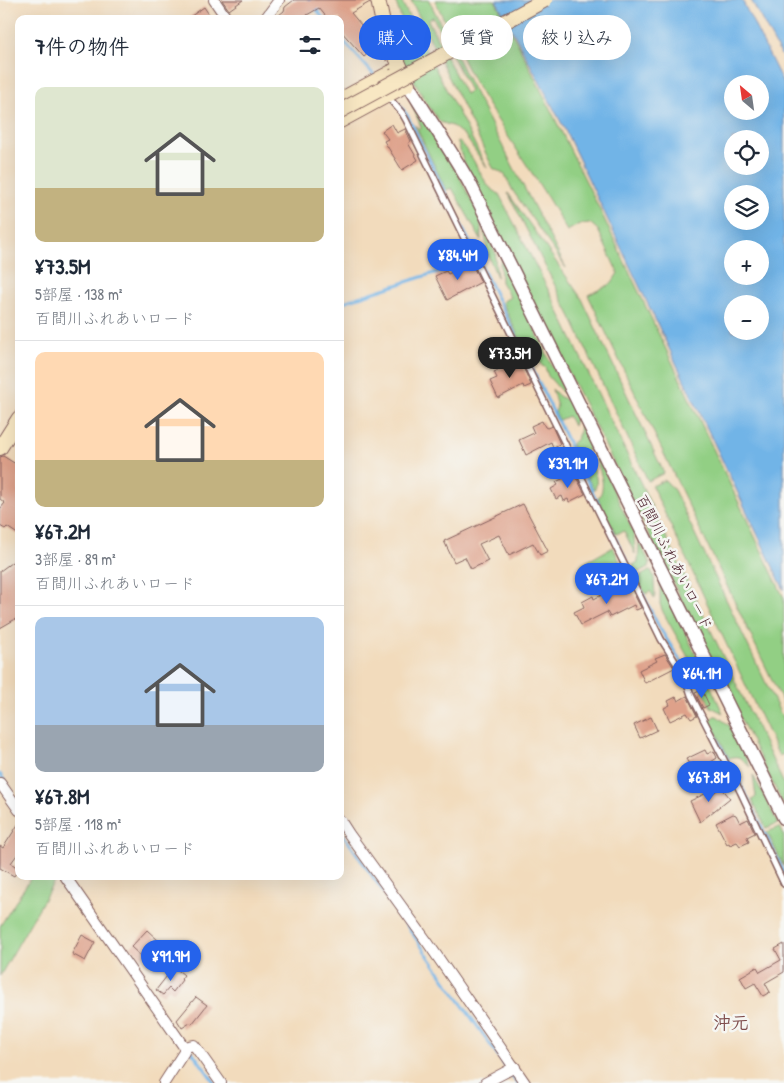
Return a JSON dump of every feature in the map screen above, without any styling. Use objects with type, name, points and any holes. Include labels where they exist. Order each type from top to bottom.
[{"type":"main road","points":[[344,119],[408,84],[396,72],[384,33],[378,0]]},
{"type":"main road","points":[[344,109],[545,0]]},
{"type":"main road","points":[[344,98],[396,72]]},
{"type":"main road","points":[[0,448],[15,424]]},
{"type":"street","points":[[214,0],[224,15]]},
{"type":"street","points":[[268,15],[279,0]]},
{"type":"street","name":"百間川ふれあいロード","points":[[408,84],[452,152],[470,184],[784,818]]},
{"type":"street","points":[[0,783],[15,804]]},
{"type":"street","points":[[344,827],[511,1069],[525,1083]]},
{"type":"street","points":[[70,880],[184,1047],[184,1052],[164,1083]]},
{"type":"street","points":[[184,1047],[194,1045],[221,1083]]},
{"type":"street","points":[[486,1083],[511,1069]]},
{"type":"lane","points":[[386,96],[406,120],[661,640],[685,677],[691,695],[740,791],[784,884]]},
{"type":"path","points":[[389,60],[396,72]]},
{"type":"green space","points":[[395,0],[401,0],[408,15],[400,15]]},
{"type":"green space","points":[[411,0],[429,0],[441,25],[441,33],[433,17],[431,18],[431,15],[418,15]]},
{"type":"green space","points":[[435,0],[495,0],[503,15],[442,15]]},
{"type":"green space","points":[[431,26],[441,46],[441,60],[448,60],[465,94],[470,91],[454,60],[458,60],[566,268],[513,191],[505,175],[493,168],[431,41]]},
{"type":"green space","points":[[513,35],[523,54],[523,60],[526,60],[599,208],[784,598],[784,705],[588,295],[611,284],[618,273],[598,230],[590,223],[580,224],[567,231],[479,90],[463,60],[513,60]]},
{"type":"green space","points":[[431,59],[487,168],[465,136],[452,126],[440,122],[427,104],[403,60]]},
{"type":"green space","points":[[413,104],[456,170],[481,219],[481,240],[452,188],[446,190],[415,125],[420,130],[421,127]]},
{"type":"green space","points":[[457,140],[470,155],[488,185],[499,194],[554,301],[784,784],[784,806],[463,160]]},
{"type":"green space","points":[[508,193],[582,299],[664,473],[648,481],[572,319]]},
{"type":"green space","points":[[483,226],[496,254],[497,277],[486,250]]},
{"type":"green space","points":[[502,260],[565,393],[548,376],[531,339],[522,344],[502,302],[510,297],[501,282],[500,262]]},
{"type":"green space","points":[[552,389],[569,402],[576,416],[573,426],[568,416],[559,420],[555,412],[557,407]]},
{"type":"green space","points":[[580,422],[590,445],[586,453],[596,477],[594,491],[571,444],[578,437]]},
{"type":"green space","points":[[597,456],[634,533],[635,554],[624,531],[616,534],[598,498],[601,494],[602,484],[596,459]]},
{"type":"green space","points":[[665,480],[674,490],[784,721],[784,754],[779,756],[652,486]]},
{"type":"green space","points":[[639,542],[650,563],[649,567],[636,573],[633,565],[638,562]]},
{"type":"green space","points":[[613,547],[626,575],[600,586],[596,585],[590,575],[586,576],[581,565]]},
{"type":"green space","points":[[651,570],[654,577],[655,599],[650,591],[646,594],[637,578]]},
{"type":"green space","points":[[660,583],[706,674],[704,677],[693,666],[663,612],[660,604]]},
{"type":"green space","points":[[698,679],[711,687],[723,713],[711,707]]},
{"type":"green space","points":[[717,716],[729,725],[750,767],[739,757],[729,758],[710,720]]},
{"type":"green space","points":[[753,775],[778,823],[766,828],[752,800],[756,797]]},
{"type":"green space","points":[[780,827],[784,835],[784,867],[767,832]]},
{"type":"green space","points":[[29,880],[55,880],[0,976],[0,926]]},
{"type":"water","points":[[496,0],[742,0],[784,85],[784,590],[564,128],[528,60],[631,60],[631,15],[523,15],[523,51],[513,32],[513,15],[504,15]]},
{"type":"water","points":[[751,0],[784,0],[784,58],[782,57]]},
{"type":"building","points":[[222,0],[243,0],[229,10]]},
{"type":"building","points":[[294,0],[369,0],[370,2],[351,13],[359,23],[359,51],[344,34],[344,15],[325,15],[319,8],[307,15],[279,15],[284,11],[285,7]]},
{"type":"building","points":[[204,7],[209,15],[193,15]]},
{"type":"building","points":[[392,124],[397,133],[405,129],[411,141],[408,143],[418,160],[402,170],[384,141],[388,139],[382,131]]},
{"type":"building","points":[[471,263],[481,282],[447,300],[435,276],[446,271],[448,274]]},
{"type":"building","points":[[516,361],[520,369],[523,367],[531,385],[524,388],[523,385],[498,398],[490,381],[497,378],[494,372]]},
{"type":"building","points":[[542,421],[547,428],[552,426],[560,444],[553,447],[551,442],[526,455],[519,440],[534,433],[531,426]]},
{"type":"building","points":[[3,456],[15,464],[15,532],[7,527],[5,529],[0,526],[0,509],[5,503],[0,499],[0,457]]},
{"type":"building","points":[[574,474],[585,494],[569,502],[568,499],[564,501],[562,496],[556,499],[551,489],[558,485],[556,482]]},
{"type":"building","points":[[523,504],[548,551],[540,555],[533,543],[509,555],[499,535],[479,544],[488,561],[471,569],[465,557],[454,562],[444,541]]},
{"type":"building","points":[[15,560],[15,619],[0,628],[0,571]]},
{"type":"building","points":[[621,585],[625,593],[632,590],[641,608],[636,610],[634,605],[610,617],[607,612],[581,625],[574,612],[584,607],[582,602],[593,596],[594,599]]},
{"type":"building","points":[[665,654],[674,668],[645,683],[639,670],[657,661],[655,658]]},
{"type":"building","points":[[702,690],[709,705],[703,708],[695,693]]},
{"type":"building","points":[[687,696],[697,716],[691,719],[687,713],[670,721],[664,708],[670,705],[668,701],[676,697],[678,701]]},
{"type":"building","points":[[651,717],[657,730],[640,738],[634,725]]},
{"type":"building","points":[[705,750],[707,754],[714,751],[717,758],[711,762],[712,765],[695,774],[686,759]]},
{"type":"building","points":[[721,787],[730,798],[700,822],[690,801],[707,793],[709,796]]},
{"type":"building","points":[[733,814],[736,815],[740,823],[748,819],[755,833],[747,837],[749,842],[740,846],[737,842],[730,845],[729,843],[727,844],[716,823]]},
{"type":"building","points":[[15,829],[15,858],[11,863],[15,866],[14,876],[0,868],[0,846],[3,848]]},
{"type":"building","points":[[147,930],[159,941],[143,958],[131,947]]},
{"type":"building","points":[[82,935],[95,942],[85,961],[72,954]]},
{"type":"building","points":[[784,944],[784,972],[765,983],[770,992],[763,996],[755,983],[746,988],[740,977],[757,967],[760,972],[781,960],[775,949]]},
{"type":"building","points":[[174,967],[184,975],[173,992],[169,988],[163,995],[156,990]]},
{"type":"building","points":[[196,997],[207,1005],[192,1024],[190,1023],[182,1028],[177,1020]]},
{"type":"waterway","points":[[309,0],[321,15]]},
{"type":"waterway","points":[[344,41],[375,76]]},
{"type":"waterway","points":[[394,98],[407,115],[659,627],[685,668],[703,713],[784,873]]},
{"type":"waterway","points":[[344,302],[475,260]]},
{"type":"waterway","points":[[0,774],[8,786]]},
{"type":"waterway","points":[[344,836],[517,1083]]},
{"type":"waterway","points":[[191,1050],[215,1083]]},
{"type":"waterway","points":[[497,1083],[511,1075]]},
{"type":"district","name":"沖元","points":[[731,1022]]}]
